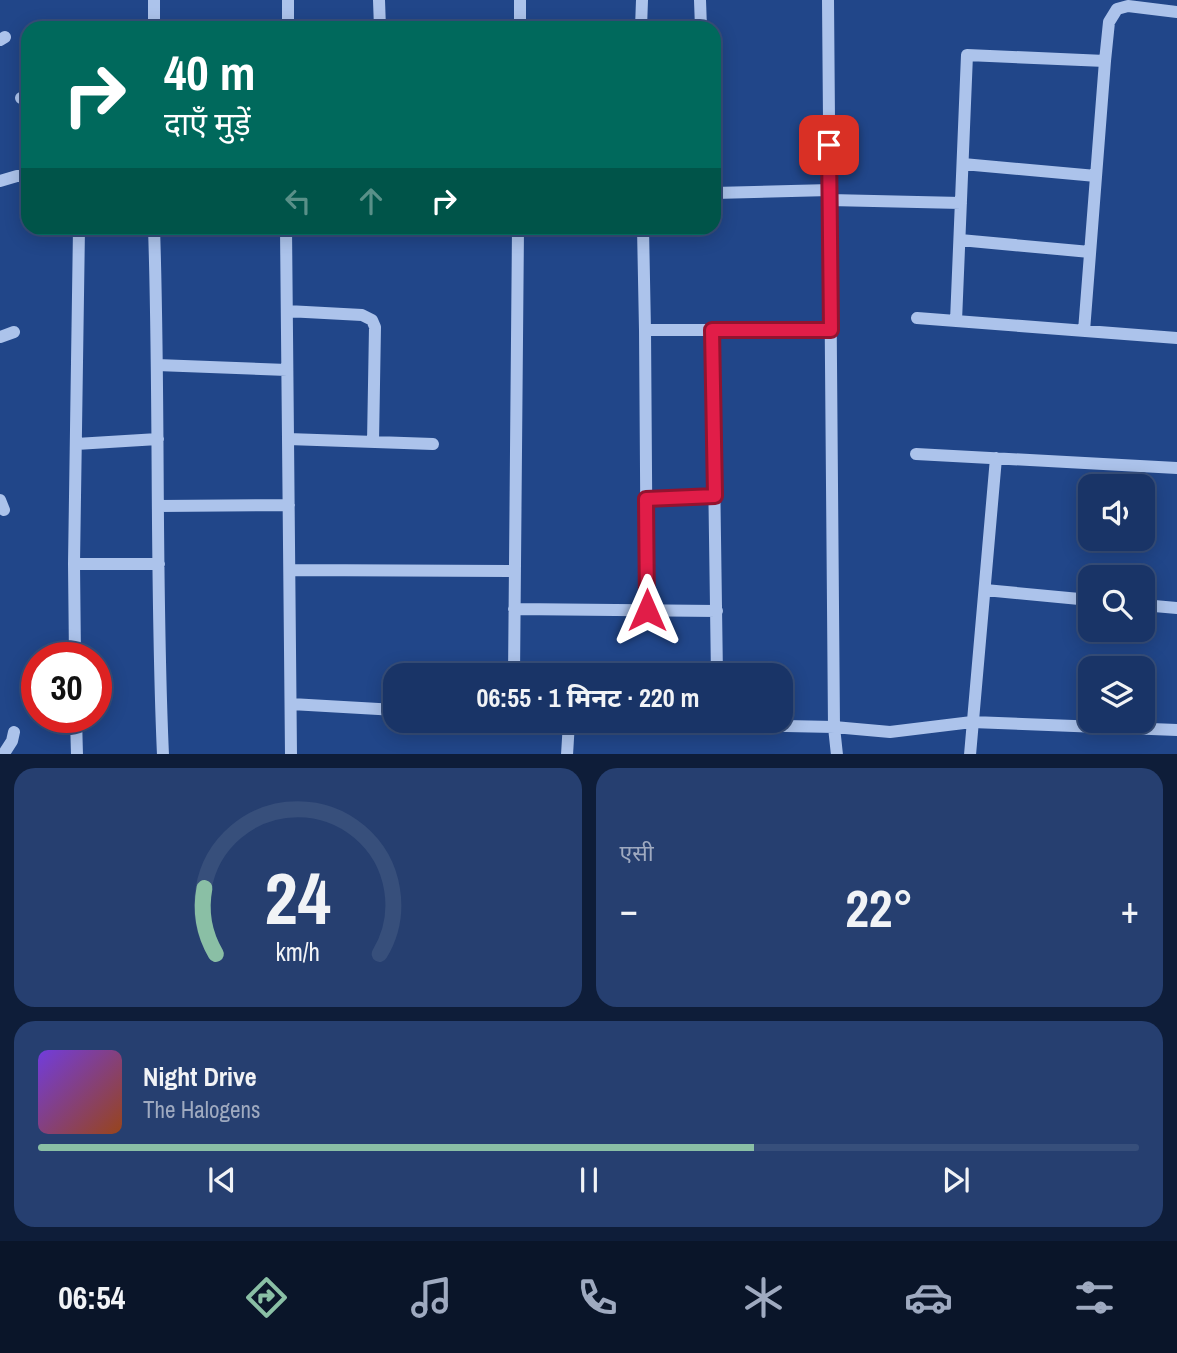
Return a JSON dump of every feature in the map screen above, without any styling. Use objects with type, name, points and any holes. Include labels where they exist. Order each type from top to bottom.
[{"type":"street","points":[[153,21],[154,0]]},
{"type":"street","points":[[288,0],[288,21]]},
{"type":"street","points":[[379,0],[380,21]]},
{"type":"street","points":[[520,0],[520,21]]},
{"type":"street","points":[[642,0],[642,21]]},
{"type":"street","points":[[700,0],[701,21]]},
{"type":"street","points":[[828,0],[834,727],[837,754]]},
{"type":"street","points":[[1084,331],[1109,22],[1116,5],[1177,12]]},
{"type":"street","points":[[956,321],[967,55],[1105,61]]},
{"type":"street","points":[[963,164],[1096,176]]},
{"type":"street","points":[[0,181],[21,176]]},
{"type":"street","points":[[721,194],[830,195],[961,203]]},
{"type":"street","points":[[75,642],[79,235]]},
{"type":"street","points":[[154,235],[159,669],[163,754]]},
{"type":"street","points":[[286,235],[292,754]]},
{"type":"street","points":[[514,663],[518,235]]},
{"type":"street","points":[[643,235],[647,610]]},
{"type":"street","points":[[960,240],[1090,252]]},
{"type":"street","points":[[286,311],[362,315],[372,320],[375,327],[373,442]]},
{"type":"street","points":[[917,318],[1177,338]]},
{"type":"street","points":[[645,330],[831,330]]},
{"type":"street","points":[[712,330],[718,663]]},
{"type":"street","points":[[0,337],[14,331]]},
{"type":"street","points":[[157,365],[287,370]]},
{"type":"street","points":[[76,444],[158,439]]},
{"type":"street","points":[[288,439],[433,444]]},
{"type":"street","points":[[916,454],[1177,468]]},
{"type":"street","points":[[970,754],[996,458]]},
{"type":"street","points":[[646,499],[715,496]]},
{"type":"street","points":[[158,506],[289,505]]},
{"type":"street","points":[[74,564],[159,564]]},
{"type":"street","points":[[290,570],[515,571]]},
{"type":"street","points":[[985,590],[1078,599]]},
{"type":"street","points":[[1155,606],[1177,608]]},
{"type":"street","points":[[514,609],[716,611]]},
{"type":"street","points":[[291,705],[383,709]]},
{"type":"street","points":[[793,726],[891,732],[972,722],[1177,730]]},
{"type":"street","points":[[3,754],[12,741],[14,732]]},
{"type":"street","points":[[76,733],[76,754]]},
{"type":"street","points":[[567,754],[568,733]]},
{"type":"route","points":[[647,610],[646,499],[715,496],[712,330],[831,330],[829,145]]}]
